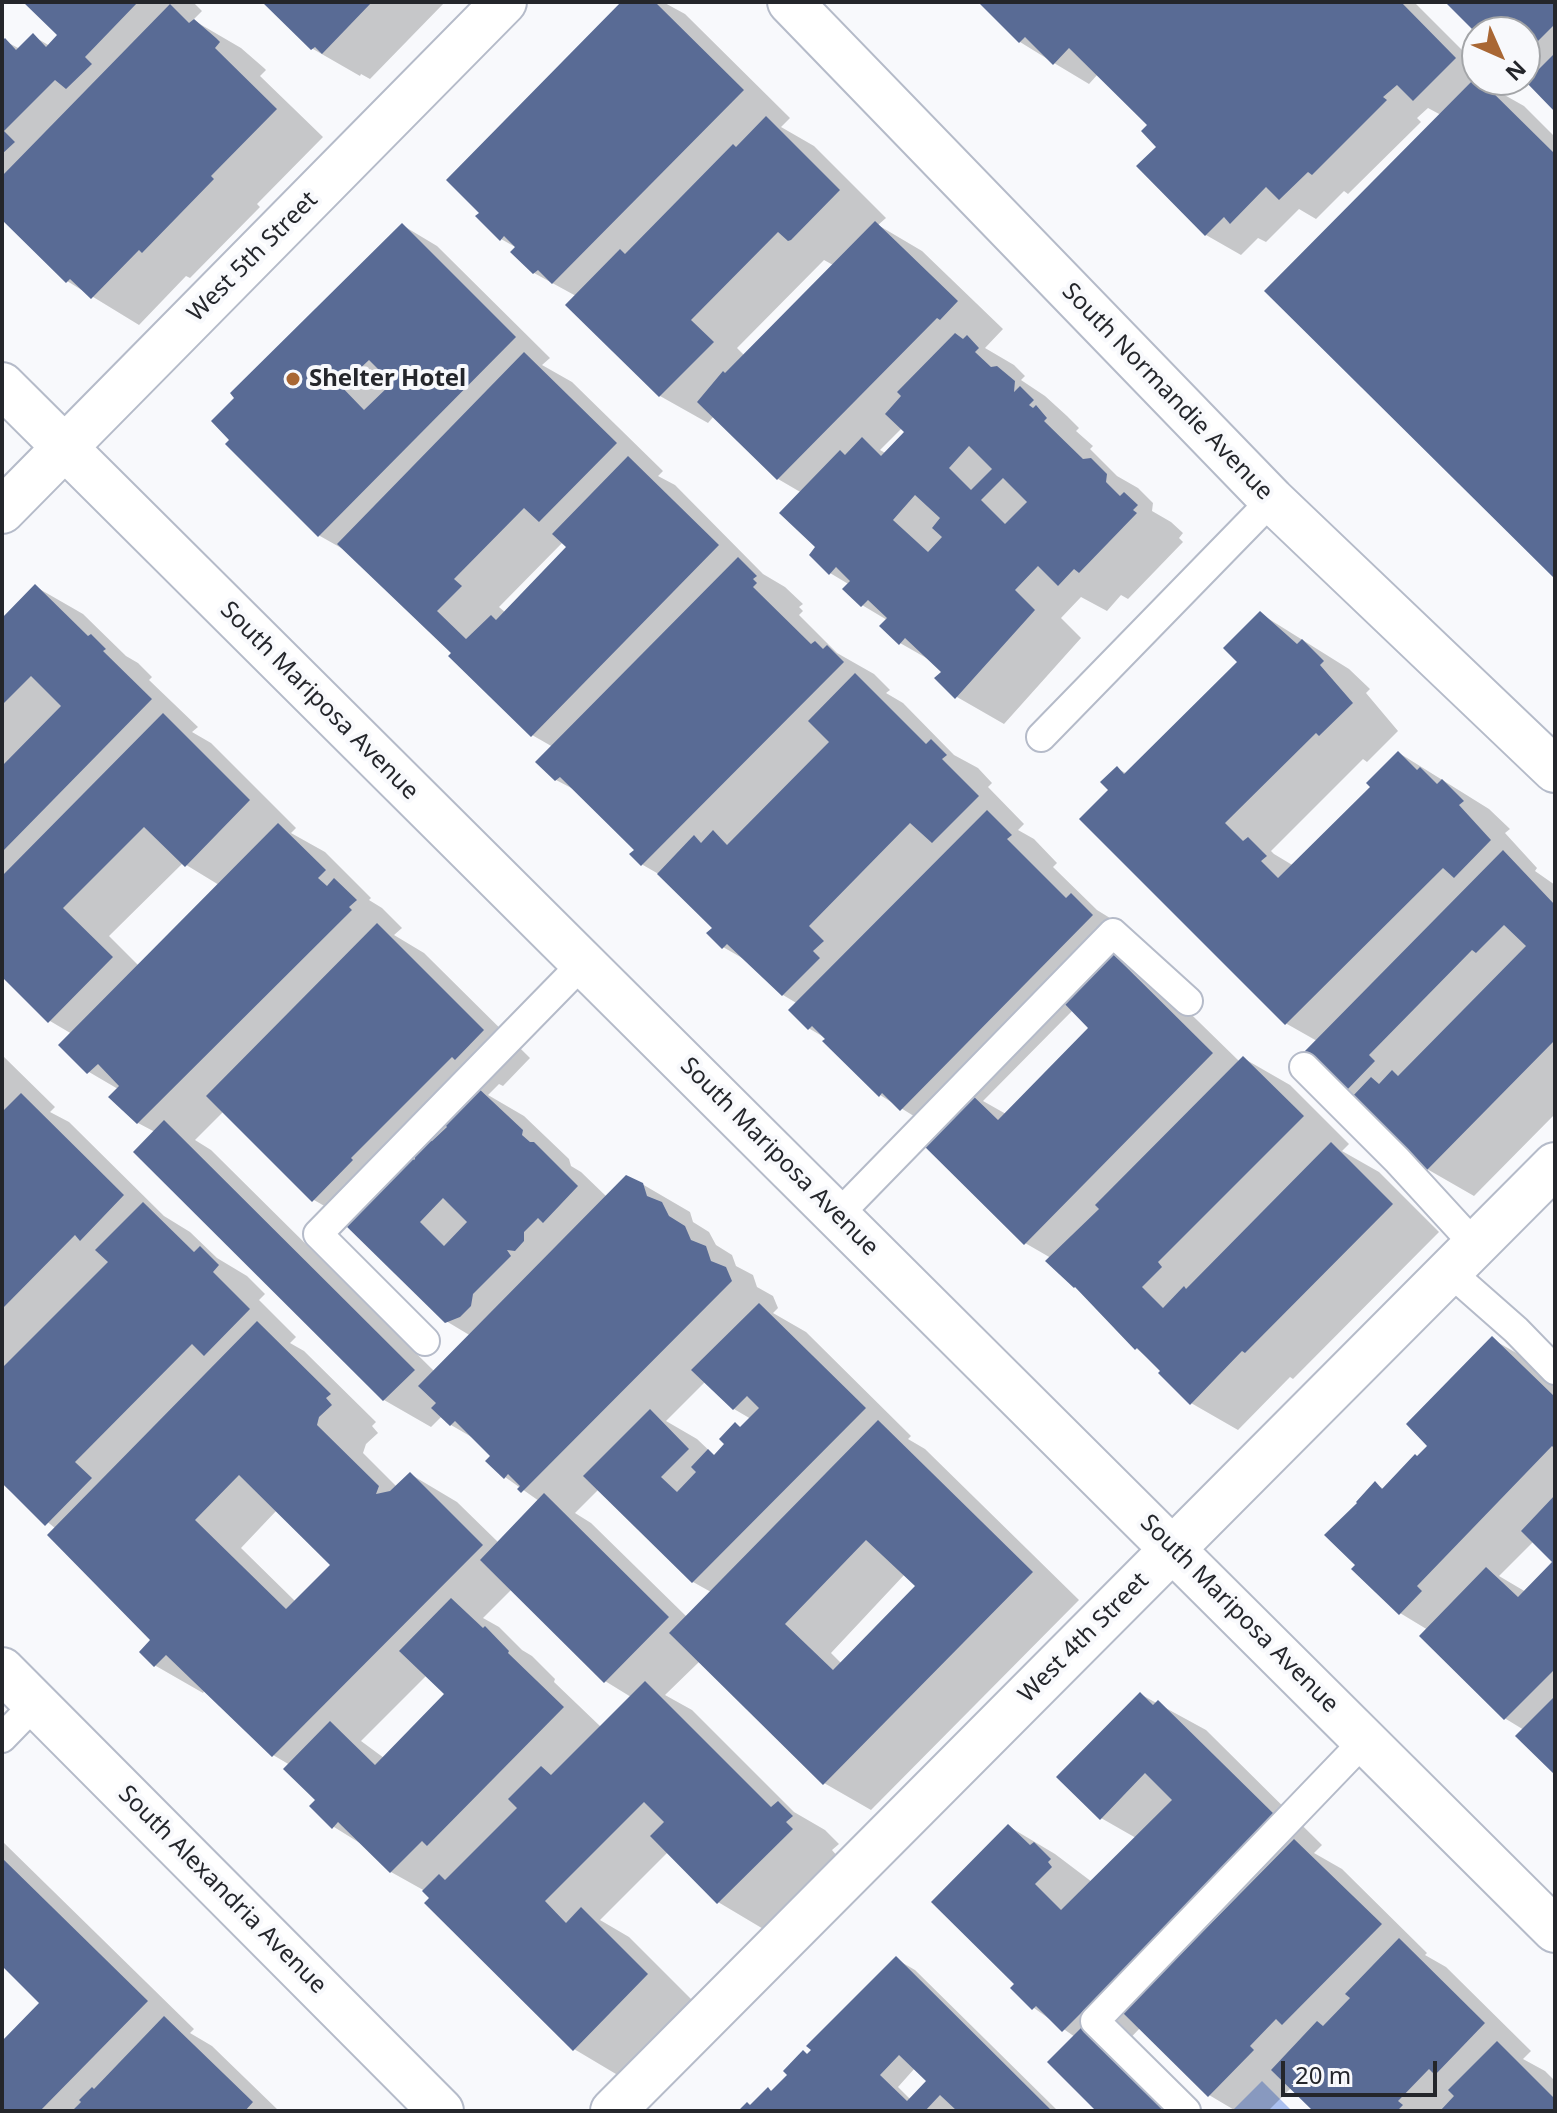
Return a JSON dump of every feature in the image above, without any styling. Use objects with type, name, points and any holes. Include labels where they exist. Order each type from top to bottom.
[{"type":"street","name":"West 5th Street","points":[[2,511],[504,2]]},
{"type":"street","name":"South Normandie Avenue","points":[[790,2],[1272,500],[1555,770]]},
{"type":"street","name":"South Mariposa Avenue","points":[[2,385],[1555,1930]]},
{"type":"street","name":"West 4th Street","points":[[613,2111],[1555,1165]]},
{"type":"street","name":"South Alexandria Avenue","points":[[2,1670],[441,2111]]},
{"type":"lane","points":[[1041,737],[1272,500]]},
{"type":"lane","points":[[838,1215],[1113,933],[1188,1001]]},
{"type":"lane","points":[[425,1341],[318,1234],[583,963]]},
{"type":"lane","points":[[1304,1067],[1397,1160],[1462,1258],[1516,1330],[1555,1370]]},
{"type":"lane","points":[[2,1738],[36,1703]]},
{"type":"lane","points":[[1186,2111],[1095,2021],[1365,1740]]},
{"type":"water","points":[[1262,2081],[1292,2111],[1232,2111]]},
{"type":"building","points":[[23,2],[138,2],[85,57],[92,64],[66,89],[55,80],[4,131],[15,142],[2,154],[2,41],[5,38],[16,50],[33,33],[46,47],[57,35]]},
{"type":"building","points":[[262,2],[372,2],[322,54],[315,47],[311,50]]},
{"type":"building","points":[[621,2],[655,2],[744,90],[552,284],[538,270],[533,274],[510,252],[515,247],[504,236],[500,241],[475,216],[479,213],[446,180]]},
{"type":"building","points":[[978,2],[1401,2],[1456,58],[1413,101],[1397,85],[1383,97],[1387,100],[1312,175],[1308,172],[1279,200],[1266,187],[1230,224],[1224,217],[1205,236],[1136,166],[1156,147],[1141,131],[1147,125],[1069,48],[1053,65],[1025,37],[1019,43]]},
{"type":"building","points":[[1445,2],[1555,2],[1555,24],[1541,38],[1541,16],[1461,18]]},
{"type":"building","points":[[170,4],[189,23],[194,19],[216,38],[220,42],[215,48],[277,109],[142,253],[139,250],[91,299],[70,279],[66,283],[2,220],[2,176]]},
{"type":"building","points":[[1555,53],[1555,112],[1540,96],[1541,67]]},
{"type":"building","points":[[1461,92],[1461,96],[1496,96],[1555,154],[1555,579],[1264,291]]},
{"type":"building","points":[[766,116],[840,190],[791,240],[788,241],[778,232],[691,320],[714,342],[659,397],[565,305],[620,249],[625,254],[733,144],[736,147]]},
{"type":"building","points":[[875,221],[958,301],[940,320],[937,318],[777,480],[697,402],[723,371],[725,373]]},
{"type":"building","name":"Shelter Hotel","points":[[402,223],[516,337],[318,537],[225,444],[229,440],[211,421],[234,398],[230,393]],"holes":[[[369,360],[392,383],[364,410],[338,383],[349,372],[353,375]]]},
{"type":"building","points":[[955,333],[963,339],[967,335],[979,348],[975,352],[991,367],[997,366],[1015,381],[1014,392],[1020,386],[1034,400],[1029,405],[1033,408],[1036,405],[1047,418],[1044,421],[1083,459],[1091,458],[1107,474],[1106,482],[1120,496],[1124,492],[1138,505],[1133,510],[1137,513],[1079,573],[1074,569],[1058,586],[1038,566],[1015,590],[1035,610],[955,699],[934,678],[941,672],[905,638],[899,645],[879,626],[887,618],[868,600],[861,607],[842,589],[850,581],[836,567],[829,575],[809,555],[815,547],[779,513],[840,450],[845,455],[862,437],[881,456],[904,432],[885,414],[901,396],[897,392]],"holes":[[[969,446],[992,469],[971,490],[949,468]],[[1003,478],[1027,502],[1005,524],[981,500]],[[915,495],[940,518],[932,528],[942,537],[928,552],[893,520]]]},
{"type":"building","points":[[524,352],[617,443],[539,522],[524,508],[454,579],[462,586],[437,611],[466,639],[491,615],[496,620],[566,547],[552,534],[628,456],[719,545],[531,737],[448,656],[451,653],[337,544]]},
{"type":"building","points":[[738,557],[757,576],[753,579],[757,583],[753,587],[811,644],[815,641],[823,649],[827,645],[844,662],[641,866],[629,854],[634,850],[560,777],[555,781],[535,762]]},
{"type":"building","points":[[35,584],[88,636],[91,634],[106,649],[103,651],[152,699],[2,852],[2,766],[61,706],[31,676],[2,705],[2,618]]},
{"type":"building","points":[[1260,611],[1297,644],[1302,639],[1324,661],[1320,665],[1353,703],[1319,736],[1316,733],[1225,823],[1243,841],[1248,837],[1267,856],[1261,861],[1278,878],[1370,787],[1366,783],[1398,751],[1437,784],[1442,779],[1464,801],[1459,805],[1491,840],[1454,878],[1443,868],[1285,1025],[1079,819],[1108,790],[1100,782],[1117,766],[1124,774],[1237,662],[1223,648]]},
{"type":"building","points":[[855,673],[926,744],[931,739],[947,755],[942,759],[979,796],[932,843],[910,823],[809,926],[824,941],[813,951],[820,958],[782,996],[727,944],[722,949],[706,933],[712,928],[657,874],[694,835],[701,843],[713,830],[727,845],[829,742],[808,721]]},
{"type":"building","points":[[163,713],[250,800],[185,867],[144,827],[63,908],[113,957],[48,1023],[2,977],[2,876]]},
{"type":"building","points":[[987,810],[1012,835],[1007,839],[1066,898],[1071,893],[1093,915],[900,1111],[882,1093],[879,1097],[822,1041],[825,1039],[812,1026],[808,1030],[788,1010]]},
{"type":"building","points":[[278,823],[326,870],[318,878],[327,886],[334,878],[357,900],[349,907],[352,910],[137,1124],[108,1097],[119,1086],[98,1064],[87,1074],[58,1045]]},
{"type":"building","points":[[1503,850],[1555,905],[1555,1040],[1426,1171],[1351,1098],[1371,1077],[1379,1084],[1392,1070],[1398,1076],[1526,946],[1504,925],[1476,953],[1472,950],[1369,1055],[1375,1061],[1345,1092],[1304,1052]]},
{"type":"building","points":[[377,923],[484,1030],[455,1060],[452,1057],[351,1158],[353,1160],[312,1202],[206,1096]]},
{"type":"building","points":[[1108,949],[1213,1053],[1024,1245],[919,1141],[967,1090],[998,1120],[1088,1028],[1059,998]]},
{"type":"building","points":[[1243,1056],[1304,1116],[1158,1262],[1162,1267],[1142,1287],[1163,1308],[1184,1286],[1186,1289],[1331,1142],[1393,1204],[1190,1405],[1137,1348],[1135,1350],[1075,1287],[1045,1261],[1099,1209],[1095,1205]]},
{"type":"building","points":[[476,1086],[523,1130],[522,1135],[534,1142],[578,1186],[543,1223],[538,1218],[524,1232],[524,1241],[515,1251],[507,1250],[511,1256],[473,1294],[471,1306],[460,1317],[445,1323],[343,1223],[409,1156],[415,1159],[415,1150],[423,1142],[432,1141],[447,1127],[442,1121]],"holes":[[[443,1198],[467,1222],[444,1246],[420,1222]]]},
{"type":"building","points":[[21,1093],[124,1195],[80,1241],[75,1235],[2,1309],[2,1112]]},
{"type":"building","points":[[164,1120],[415,1370],[383,1401],[133,1152]]},
{"type":"building","points":[[626,1175],[643,1183],[647,1196],[662,1202],[669,1216],[685,1226],[691,1240],[706,1246],[711,1261],[726,1267],[732,1281],[521,1493],[517,1489],[520,1486],[508,1474],[504,1479],[485,1461],[490,1456],[455,1421],[450,1426],[431,1408],[436,1403],[418,1386]]},
{"type":"building","points":[[143,1202],[194,1252],[200,1246],[219,1265],[213,1272],[250,1309],[204,1356],[192,1344],[75,1462],[92,1478],[45,1526],[2,1483],[2,1368],[108,1262],[95,1250]]},
{"type":"building","points":[[759,1303],[866,1408],[692,1583],[583,1476],[650,1409],[689,1449],[661,1477],[677,1492],[696,1472],[691,1467],[708,1449],[714,1455],[724,1444],[719,1439],[735,1422],[740,1427],[759,1408],[747,1396],[733,1410],[691,1370]]},
{"type":"building","points":[[257,1321],[331,1394],[326,1398],[332,1405],[319,1417],[317,1425],[379,1486],[376,1494],[390,1491],[410,1472],[483,1545],[272,1757],[166,1655],[154,1667],[139,1652],[150,1640],[47,1535]],"holes":[[[239,1475],[330,1565],[286,1609],[195,1520]]]},
{"type":"building","points":[[1492,1336],[1555,1397],[1555,1449],[1552,1446],[1417,1586],[1422,1591],[1399,1615],[1351,1569],[1355,1565],[1324,1535],[1375,1481],[1382,1489],[1415,1454],[1417,1456],[1427,1446],[1406,1424]]},
{"type":"building","points":[[878,1420],[1033,1572],[823,1785],[669,1633]],"holes":[[[866,1540],[915,1586],[833,1670],[785,1624]]]},
{"type":"building","points":[[544,1493],[669,1617],[604,1683],[480,1560]]},
{"type":"building","points":[[1555,1495],[1555,1669],[1504,1720],[1419,1636],[1486,1567],[1518,1597],[1552,1562],[1521,1531]]},
{"type":"building","points":[[451,1598],[483,1628],[485,1626],[564,1707],[427,1846],[422,1841],[390,1873],[338,1822],[332,1829],[309,1806],[315,1800],[283,1769],[330,1721],[375,1765],[444,1694],[399,1651]]},
{"type":"building","points":[[645,1681],[771,1807],[778,1801],[793,1816],[786,1822],[793,1829],[717,1904],[650,1836],[664,1822],[644,1802],[545,1901],[566,1923],[581,1907],[648,1974],[573,2051],[424,1903],[429,1898],[422,1891],[439,1874],[445,1880],[517,1808],[508,1799],[541,1766],[551,1775]]},
{"type":"building","points":[[1140,1692],[1153,1705],[1158,1700],[1277,1817],[1062,2032],[1036,2006],[1032,2010],[1010,1988],[1014,1984],[931,1902],[1008,1824],[1030,1845],[1034,1842],[1051,1859],[1048,1862],[1052,1867],[1035,1884],[1061,1910],[1172,1800],[1145,1773],[1100,1820],[1056,1777]]},
{"type":"building","points":[[1555,1696],[1555,1775],[1515,1736]]},
{"type":"building","points":[[1294,1839],[1382,1924],[1282,2025],[1276,2019],[1250,2046],[1254,2050],[1208,2097],[1123,2013]]},
{"type":"building","points":[[2,1858],[148,2001],[40,2111],[2,2111],[2,2041],[39,2003],[2,1966]]},
{"type":"building","points":[[1399,1938],[1485,2023],[1435,2075],[1429,2069],[1398,2101],[1403,2105],[1397,2111],[1313,2111],[1271,2070],[1317,2021],[1323,2026],[1350,1998],[1345,1994]]},
{"type":"building","points":[[896,1956],[1052,2111],[957,2111],[940,2095],[925,2111],[738,2111],[747,2102],[750,2105],[768,2087],[771,2091],[787,2075],[783,2071],[803,2050],[807,2054],[811,2050],[806,2046]],"holes":[[[899,2055],[926,2081],[907,2101],[880,2075]]]},
{"type":"building","points":[[164,2016],[253,2102],[245,2111],[72,2111],[81,2102],[79,2100],[92,2087],[94,2089]]},
{"type":"building","points":[[1082,2027],[1162,2108],[1159,2111],[1096,2111],[1047,2062]]},
{"type":"building","points":[[1497,2041],[1555,2099],[1555,2111],[1440,2111],[1454,2096],[1448,2090]]},
{"type":"place","name":"Shelter Hotel","points":[[293,379]]}]
